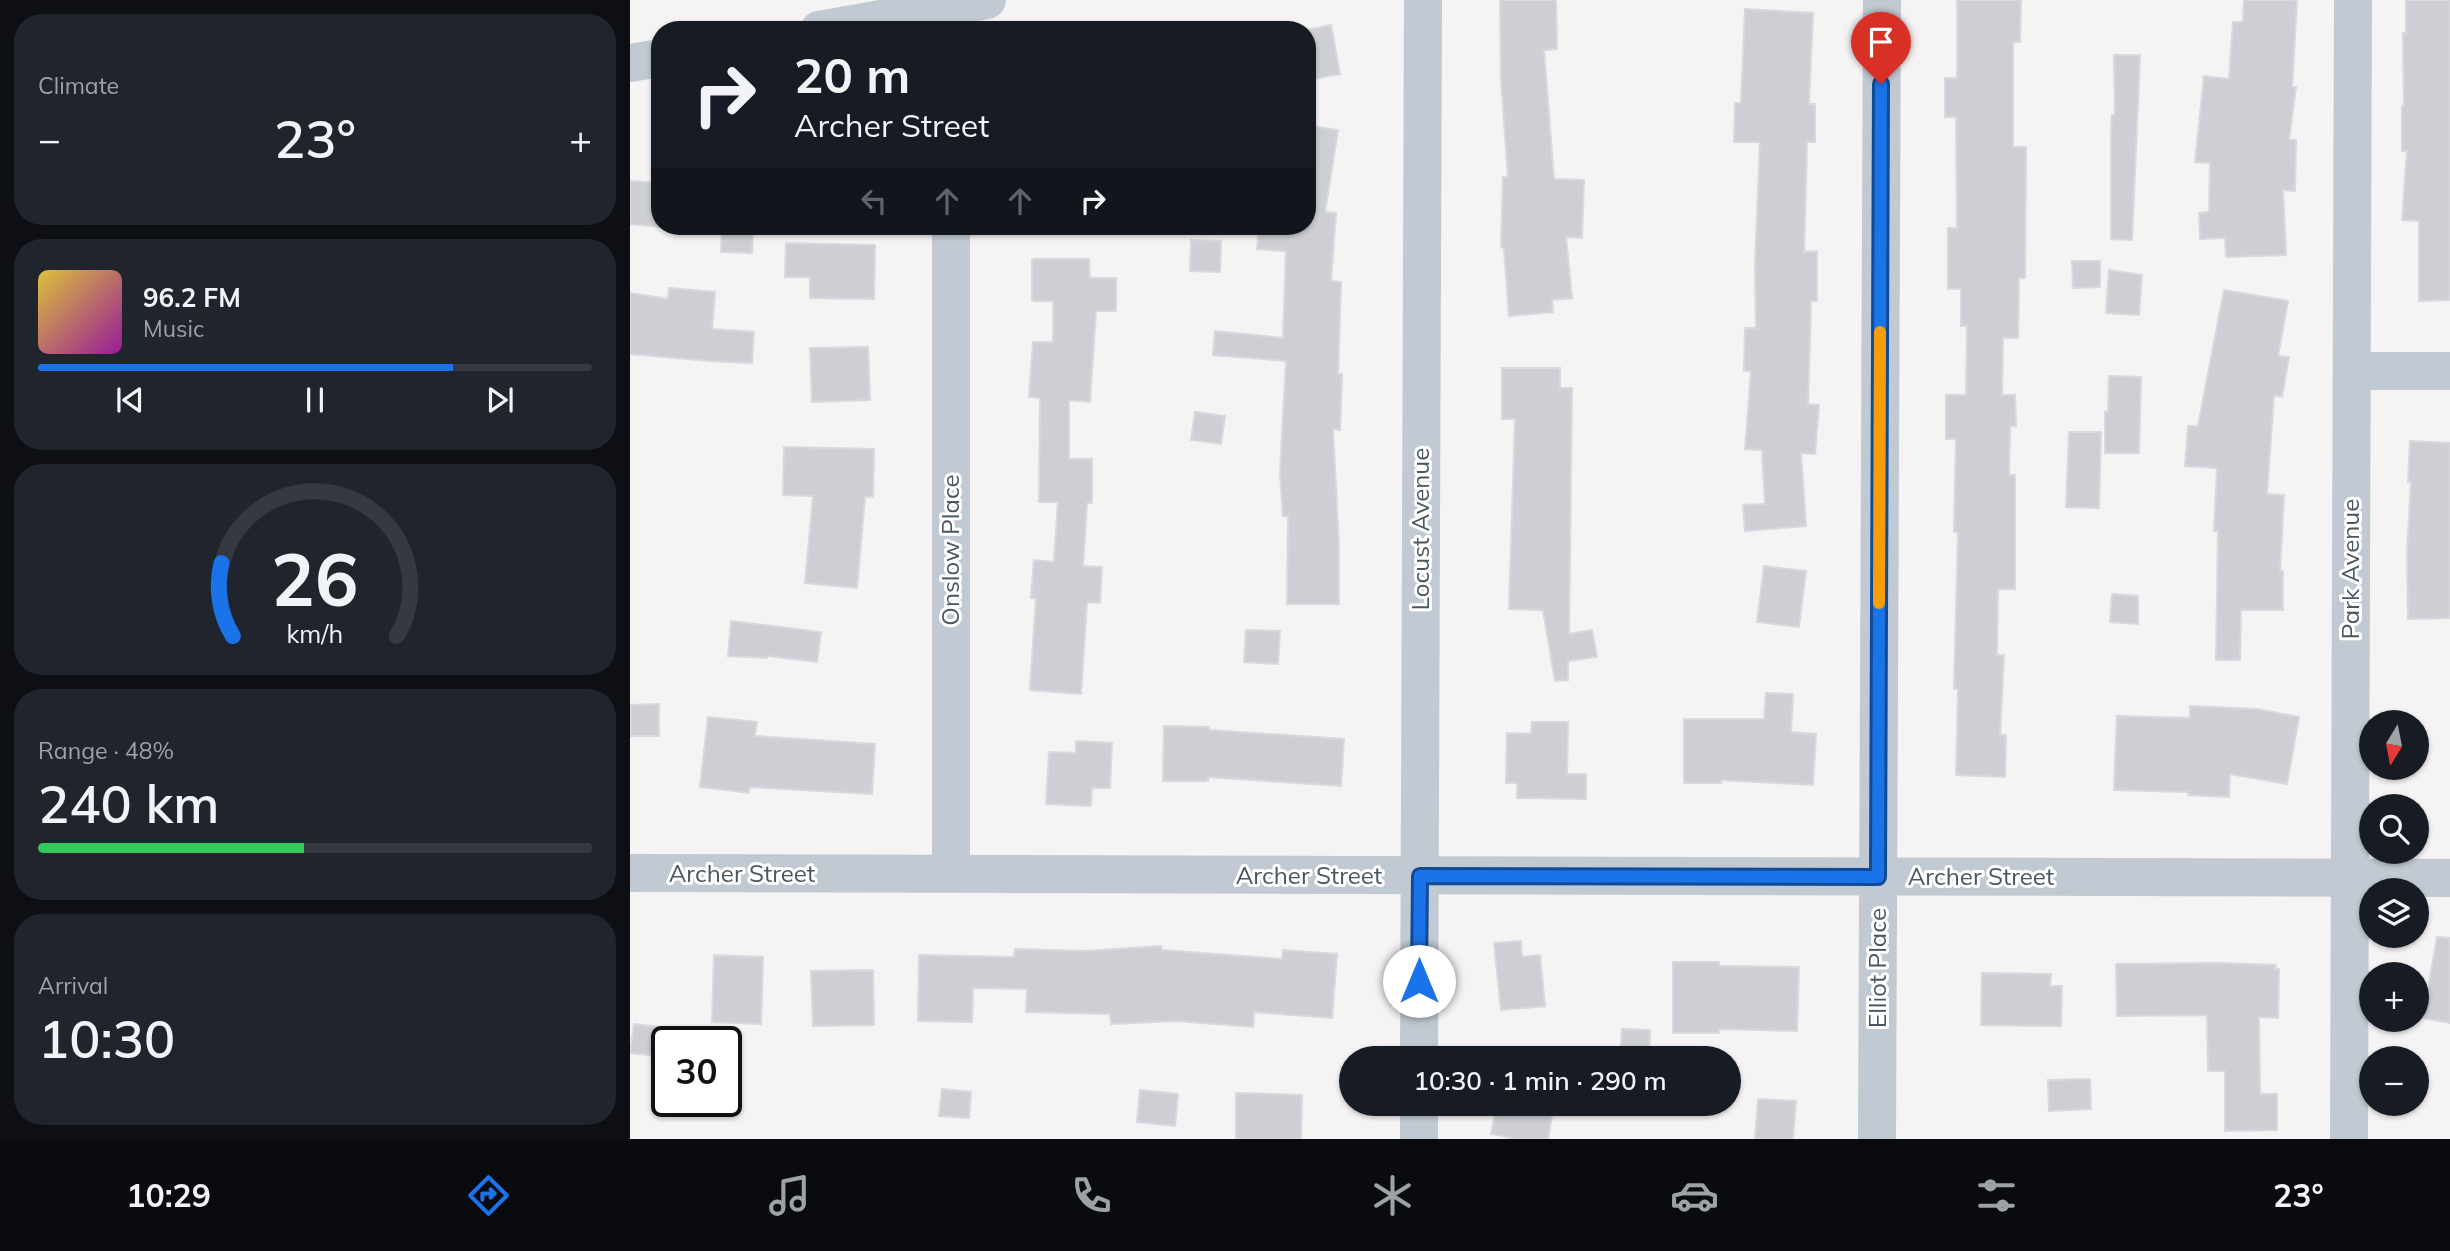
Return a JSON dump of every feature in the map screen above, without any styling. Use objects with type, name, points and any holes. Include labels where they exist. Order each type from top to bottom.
[{"type":"street","name":"Locust Avenue","points":[[1419,1046],[1423,0]]},
{"type":"street","name":"Elliot Place","points":[[1877,1139],[1882,0]]},
{"type":"street","name":"Park Avenue","points":[[2349,1139],[2353,0]]},
{"type":"street","points":[[891,21],[963,12]]},
{"type":"street","points":[[630,63],[651,60]]},
{"type":"street","name":"Onslow Place","points":[[951,235],[951,873]]},
{"type":"street","points":[[2351,371],[2450,372]]},
{"type":"street","name":"Archer Street","points":[[630,873],[2450,878]]},
{"type":"street","points":[[1419,1116],[1419,1139]]},
{"type":"building","points":[[1500,0],[1556,0],[1557,49],[1544,50],[1554,179],[1584,180],[1582,238],[1566,237],[1572,298],[1552,300],[1553,312],[1509,316],[1504,248],[1501,247],[1503,177],[1508,177],[1501,79]]},
{"type":"building","points":[[1957,0],[2021,0],[2020,42],[2013,42],[2013,147],[2026,147],[2025,278],[2019,278],[2018,338],[2003,338],[2002,395],[2015,395],[2016,426],[2010,426],[2009,475],[2015,475],[2015,589],[1998,589],[1997,655],[2004,655],[2000,735],[2006,735],[2005,777],[1956,775],[1956,439],[1946,439],[1946,395],[1966,395],[1967,326],[1961,326],[1961,289],[1948,289],[1948,228],[1957,228],[1956,117],[1945,117],[1945,78],[1957,78]]},
{"type":"building","points":[[2244,0],[2297,0],[2292,87],[2296,87],[2289,140],[2296,140],[2295,191],[2283,190],[2286,255],[2226,257],[2225,238],[2200,239],[2199,213],[2209,212],[2210,163],[2195,162],[2204,76],[2229,79],[2233,22],[2243,22]]},
{"type":"building","points":[[2406,0],[2450,0],[2450,300],[2419,301],[2419,221],[2402,220],[2407,151],[2402,151],[2403,33],[2406,33]]},
{"type":"building","points":[[1745,9],[1813,13],[1809,104],[1815,104],[1815,142],[1807,142],[1804,252],[1817,251],[1817,301],[1811,301],[1808,404],[1819,405],[1815,454],[1801,453],[1806,526],[1745,531],[1743,505],[1765,504],[1762,450],[1745,449],[1751,371],[1744,371],[1745,328],[1756,328],[1755,264],[1760,142],[1734,142],[1735,103],[1741,103]]},
{"type":"building","points":[[1331,25],[1340,74],[1316,78],[1316,28]]},
{"type":"building","points":[[2114,55],[2140,55],[2132,240],[2111,239]]},
{"type":"building","points":[[1316,126],[1338,130],[1325,212],[1336,213],[1331,281],[1341,282],[1338,374],[1342,374],[1340,430],[1333,429],[1339,604],[1287,604],[1288,516],[1283,516],[1280,473],[1286,361],[1213,355],[1215,331],[1283,338],[1286,251],[1257,249],[1258,235],[1316,235]]},
{"type":"building","points":[[630,181],[651,182],[651,226],[630,224]]},
{"type":"building","points":[[722,235],[753,235],[752,253],[721,252]]},
{"type":"building","points":[[1191,240],[1221,241],[1220,272],[1190,271]]},
{"type":"building","points":[[786,243],[875,245],[874,299],[810,298],[810,277],[785,277]]},
{"type":"building","points":[[1032,259],[1089,259],[1090,278],[1116,278],[1116,311],[1096,311],[1090,402],[1069,400],[1069,459],[1092,459],[1092,503],[1087,503],[1083,566],[1102,567],[1100,603],[1087,602],[1081,694],[1030,690],[1036,598],[1031,598],[1034,560],[1054,562],[1058,502],[1039,502],[1040,398],[1029,397],[1033,342],[1053,342],[1053,301],[1032,301]]},
{"type":"building","points":[[2072,261],[2100,261],[2100,287],[2073,288]]},
{"type":"building","points":[[2109,270],[2142,275],[2139,315],[2106,313]]},
{"type":"building","points":[[669,288],[715,292],[712,329],[754,332],[752,363],[630,354],[630,293],[668,299]]},
{"type":"building","points":[[2224,290],[2288,301],[2278,356],[2289,357],[2282,397],[2274,395],[2267,494],[2284,495],[2280,571],[2283,571],[2283,610],[2241,610],[2240,660],[2216,660],[2218,531],[2214,531],[2217,468],[2185,466],[2188,426],[2198,426]]},
{"type":"building","points":[[868,347],[870,400],[812,402],[810,348]]},
{"type":"building","points":[[1502,368],[1560,368],[1560,388],[1572,388],[1569,634],[1592,630],[1597,657],[1568,661],[1568,680],[1555,681],[1543,610],[1509,609],[1515,419],[1502,419]]},
{"type":"building","points":[[2109,376],[2141,377],[2139,453],[2105,453],[2105,412],[2108,412]]},
{"type":"building","points":[[1195,412],[1225,416],[1221,444],[1191,440]]},
{"type":"building","points":[[2069,432],[2101,432],[2099,508],[2066,507]]},
{"type":"building","points":[[2410,441],[2450,443],[2450,618],[2408,619]]},
{"type":"building","points":[[784,447],[874,449],[873,497],[865,497],[857,588],[805,583],[813,496],[783,495]]},
{"type":"building","points":[[1764,566],[1806,571],[1799,627],[1757,622]]},
{"type":"building","points":[[2112,594],[2138,596],[2138,624],[2110,622]]},
{"type":"building","points":[[731,621],[821,632],[817,662],[767,656],[728,656]]},
{"type":"building","points":[[1246,630],[1280,631],[1278,664],[1244,662]]},
{"type":"building","points":[[1766,693],[1793,694],[1791,732],[1816,734],[1813,785],[1721,780],[1721,783],[1684,783],[1684,719],[1764,719]]},
{"type":"building","points":[[659,704],[659,736],[631,736],[631,705]]},
{"type":"building","points":[[2190,706],[2257,709],[2299,717],[2287,784],[2230,774],[2229,797],[2188,795],[2188,792],[2114,790],[2117,716],[2190,718]]},
{"type":"building","points":[[708,717],[757,722],[755,736],[875,744],[872,794],[750,787],[749,793],[700,787]]},
{"type":"building","points":[[1532,722],[1568,722],[1567,774],[1586,774],[1586,799],[1517,798],[1517,783],[1506,783],[1507,733],[1531,734]]},
{"type":"building","points":[[1164,726],[1209,727],[1209,730],[1344,739],[1341,786],[1208,777],[1208,781],[1163,781]]},
{"type":"building","points":[[1076,741],[1112,743],[1110,788],[1092,788],[1091,806],[1046,804],[1049,752],[1076,753]]},
{"type":"building","points":[[2437,937],[2450,938],[2450,1023],[2429,1019],[2429,983]]},
{"type":"building","points":[[1521,941],[1522,957],[1540,955],[1545,1006],[1501,1010],[1494,943]]},
{"type":"building","points":[[1161,946],[1162,950],[1282,959],[1283,950],[1337,954],[1332,1018],[1254,1012],[1253,1027],[1176,1021],[1111,1024],[1110,1014],[1026,1012],[1027,989],[973,988],[972,1022],[918,1021],[919,955],[1014,957],[1015,949],[1085,951]]},
{"type":"building","points":[[714,955],[763,957],[761,1024],[712,1022]]},
{"type":"building","points":[[1673,962],[1719,962],[1719,966],[1799,967],[1797,1031],[1719,1029],[1719,1033],[1673,1033]]},
{"type":"building","points":[[2116,964],[2276,965],[2275,969],[2279,969],[2278,1018],[2259,1017],[2260,1094],[2277,1094],[2277,1130],[2225,1131],[2225,1071],[2208,1071],[2207,1015],[2117,1016]]},
{"type":"building","points":[[873,970],[874,1025],[813,1026],[811,971]]},
{"type":"building","points":[[1982,973],[2051,974],[2050,986],[2062,986],[2061,1026],[1981,1025]]},
{"type":"building","points":[[634,1024],[651,1026],[651,1055],[630,1053]]},
{"type":"building","points":[[1622,1029],[1650,1030],[1649,1046],[1621,1046]]},
{"type":"building","points":[[2090,1079],[2091,1109],[2049,1111],[2048,1080]]},
{"type":"building","points":[[942,1089],[971,1092],[969,1118],[939,1116]]},
{"type":"building","points":[[1140,1090],[1178,1094],[1175,1126],[1137,1122]]},
{"type":"building","points":[[1236,1093],[1302,1095],[1301,1139],[1236,1139]]},
{"type":"building","points":[[1758,1099],[1796,1101],[1793,1139],[1755,1139]]},
{"type":"building","points":[[1495,1116],[1552,1116],[1548,1139],[1517,1139],[1491,1134]]},
{"type":"slow traffic","points":[[1879,603],[1880,332]]},
{"type":"route","points":[[1419,981],[1420,876],[1878,877],[1881,84]]}]
